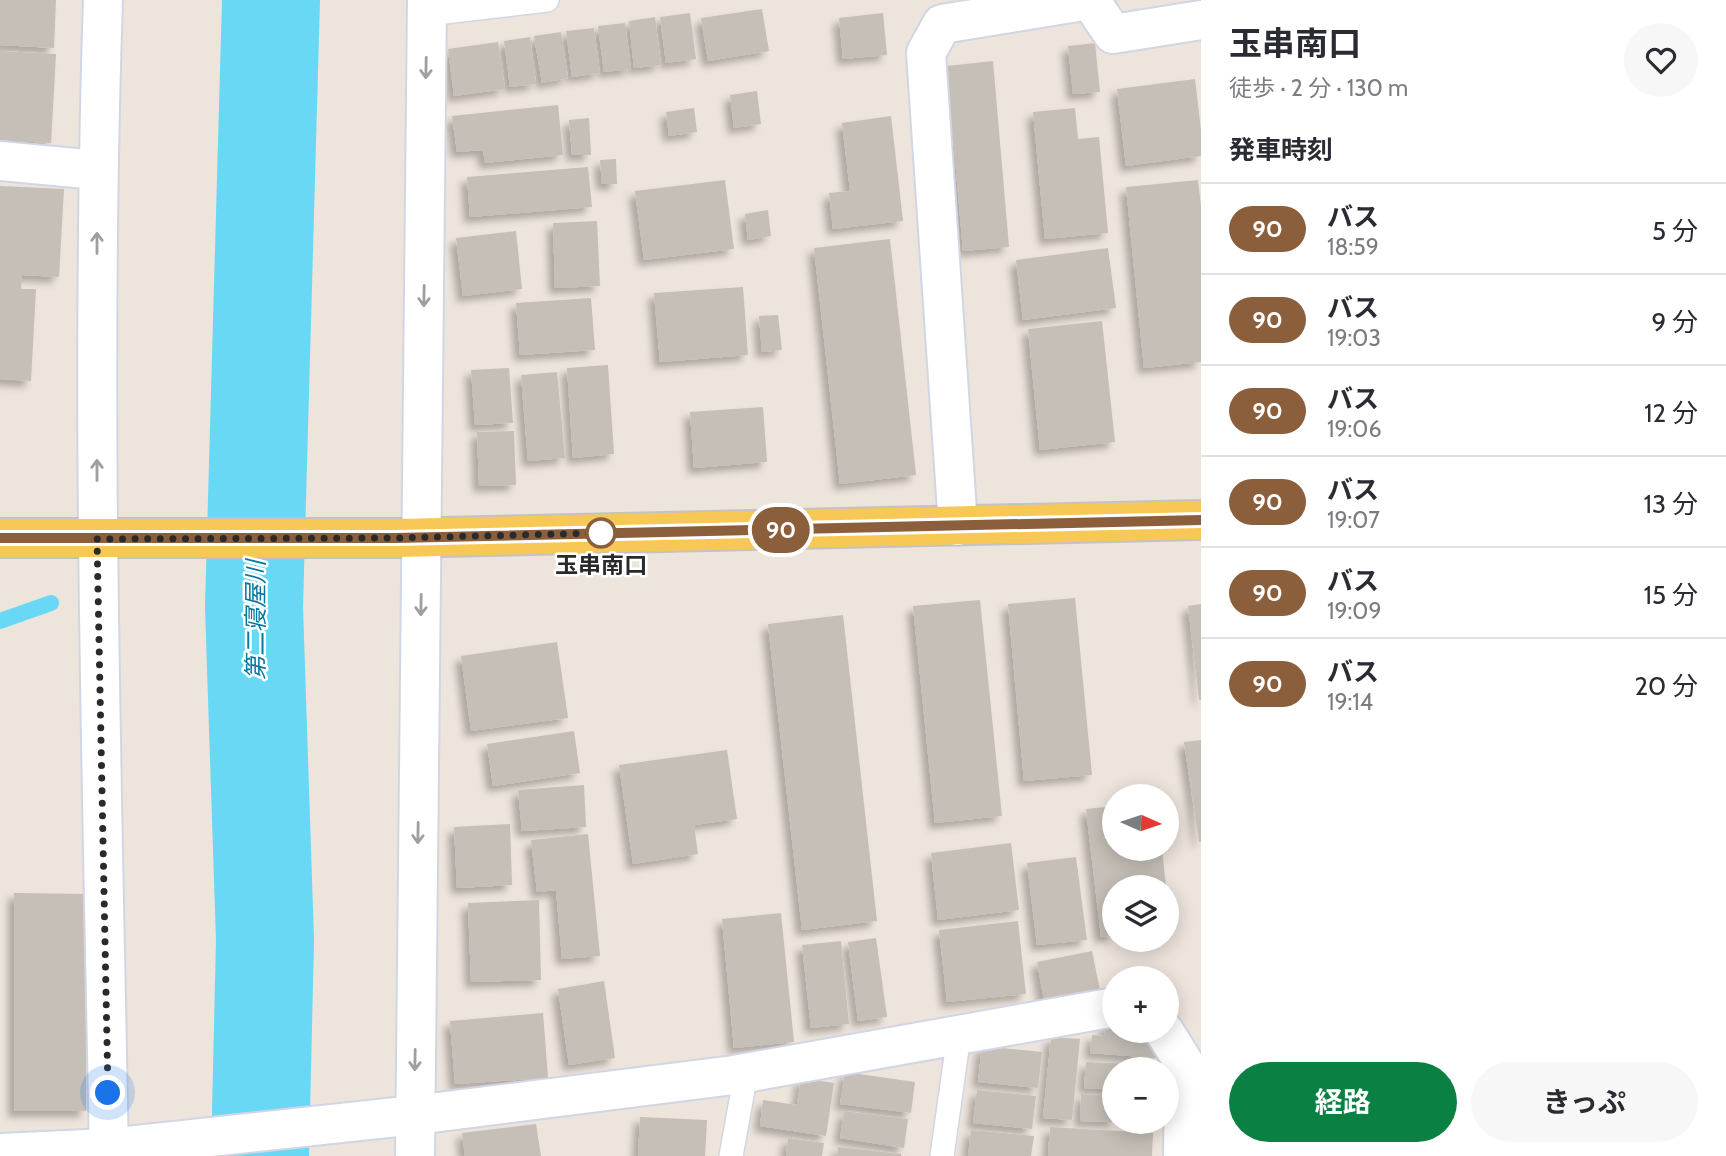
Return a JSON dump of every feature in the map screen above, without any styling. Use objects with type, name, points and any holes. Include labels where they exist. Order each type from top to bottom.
[{"type":"main road","points":[[0,538],[409,537],[1201,520]]},
{"type":"street","points":[[103,0],[97,170],[109,539],[109,1152]]},
{"type":"street","points":[[958,526],[926,53],[942,24],[1090,0],[1113,34],[1201,20]]},
{"type":"street","points":[[415,1156],[409,537],[427,7]]},
{"type":"street","points":[[0,161],[97,170]]},
{"type":"street","points":[[0,1153],[109,1152],[746,1073],[1102,1009]]},
{"type":"street","points":[[1172,1043],[1184,1063],[1183,1156]]},
{"type":"lane","points":[[427,7],[547,0]]},
{"type":"lane","points":[[942,1156],[959,1035]]},
{"type":"lane","points":[[731,1156],[746,1073]]},
{"type":"building","points":[[0,0],[56,0],[54,48],[0,45]]},
{"type":"building","points":[[762,9],[769,51],[708,61],[701,18]]},
{"type":"building","points":[[690,13],[696,59],[666,63],[660,17]]},
{"type":"building","points":[[883,13],[887,55],[843,59],[839,18]]},
{"type":"building","points":[[655,17],[661,65],[634,68],[629,21]]},
{"type":"building","points":[[625,23],[631,69],[604,72],[598,26]]},
{"type":"building","points":[[594,28],[600,73],[572,77],[566,31]]},
{"type":"building","points":[[561,32],[568,78],[542,83],[534,36]]},
{"type":"building","points":[[530,37],[536,84],[510,87],[504,41]]},
{"type":"building","points":[[498,42],[505,89],[454,96],[448,49]]},
{"type":"building","points":[[1095,43],[1100,92],[1073,94],[1068,46]]},
{"type":"building","points":[[0,51],[56,54],[51,143],[0,140]]},
{"type":"building","points":[[993,61],[1009,247],[963,251],[947,66]]},
{"type":"building","points":[[1195,79],[1201,156],[1126,166],[1117,89]]},
{"type":"building","points":[[757,91],[761,124],[734,128],[730,95]]},
{"type":"building","points":[[558,105],[563,155],[485,163],[483,150],[457,152],[452,116]]},
{"type":"building","points":[[694,108],[697,132],[669,136],[666,112]]},
{"type":"building","points":[[1075,108],[1078,139],[1099,137],[1108,233],[1045,239],[1033,112]]},
{"type":"building","points":[[891,116],[903,221],[833,229],[829,193],[850,191],[842,123]]},
{"type":"building","points":[[589,118],[591,155],[572,155],[569,120]]},
{"type":"building","points":[[616,159],[617,184],[602,184],[600,160]]},
{"type":"building","points":[[588,167],[592,207],[470,217],[467,177]]},
{"type":"building","points":[[725,180],[734,249],[644,260],[635,191]]},
{"type":"building","points":[[1198,180],[1201,206],[1201,362],[1144,368],[1126,187]]},
{"type":"building","points":[[0,186],[64,189],[59,277],[22,275],[21,289],[36,289],[31,381],[0,379]]},
{"type":"building","points":[[768,210],[771,236],[748,240],[745,214]]},
{"type":"building","points":[[597,221],[600,286],[555,288],[553,223]]},
{"type":"building","points":[[516,231],[522,289],[463,296],[456,238]]},
{"type":"building","points":[[890,239],[916,475],[840,484],[814,248]]},
{"type":"building","points":[[1108,248],[1116,308],[1023,320],[1016,260]]},
{"type":"building","points":[[743,287],[748,355],[660,362],[654,293]]},
{"type":"building","points":[[591,298],[595,350],[520,355],[516,303]]},
{"type":"building","points":[[778,315],[782,350],[762,352],[759,316]]},
{"type":"building","points":[[1102,321],[1115,442],[1040,450],[1028,329]]},
{"type":"building","points":[[608,365],[614,454],[573,458],[567,368]]},
{"type":"building","points":[[509,368],[513,423],[475,425],[471,370]]},
{"type":"building","points":[[557,372],[565,458],[528,461],[521,375]]},
{"type":"building","points":[[763,407],[767,462],[694,468],[690,412]]},
{"type":"building","points":[[514,431],[516,485],[479,486],[477,432]]},
{"type":"building","points":[[1075,598],[1092,775],[1024,781],[1008,604]]},
{"type":"building","points":[[980,600],[1002,816],[935,823],[913,606]]},
{"type":"building","points":[[1201,604],[1201,700],[1199,700],[1188,606]]},
{"type":"building","points":[[843,615],[877,921],[802,930],[768,624]]},
{"type":"building","points":[[557,642],[568,718],[471,731],[461,656]]},
{"type":"building","points":[[574,731],[580,773],[493,786],[487,744]]},
{"type":"building","points":[[1201,740],[1201,842],[1199,842],[1184,742]]},
{"type":"building","points":[[727,750],[737,819],[694,825],[698,854],[633,864],[619,765]]},
{"type":"building","points":[[584,785],[586,827],[522,831],[518,790]]},
{"type":"building","points":[[1102,807],[1102,861],[1163,861],[1165,875],[1102,875],[1101,937],[1086,809]]},
{"type":"building","points":[[510,824],[512,885],[457,888],[454,827]]},
{"type":"building","points":[[588,834],[600,956],[562,959],[556,890],[537,892],[531,840]]},
{"type":"building","points":[[1011,843],[1019,910],[938,920],[931,853]]},
{"type":"building","points":[[1076,857],[1087,940],[1037,945],[1027,863]]},
{"type":"building","points":[[14,893],[87,894],[86,1111],[14,1111]]},
{"type":"building","points":[[539,900],[541,980],[471,982],[468,903]]},
{"type":"building","points":[[781,913],[794,1042],[734,1048],[722,919]]},
{"type":"building","points":[[1018,921],[1026,994],[947,1002],[939,930]]},
{"type":"building","points":[[876,938],[887,1017],[858,1021],[848,942]]},
{"type":"building","points":[[841,941],[849,1024],[811,1028],[802,945]]},
{"type":"building","points":[[1092,951],[1100,990],[1044,1001],[1037,962]]},
{"type":"building","points":[[604,981],[615,1058],[569,1065],[558,989]]},
{"type":"building","points":[[543,1013],[548,1078],[455,1084],[450,1021]]},
{"type":"building","points":[[1092,1035],[1102,1036],[1102,1043],[1157,1043],[1156,1057],[1090,1053]]},
{"type":"building","points":[[1051,1037],[1080,1039],[1072,1120],[1043,1118]]},
{"type":"building","points":[[982,1046],[1042,1052],[1038,1088],[978,1082]]},
{"type":"building","points":[[1086,1062],[1102,1063],[1102,1089],[1084,1088]]},
{"type":"building","points":[[845,1072],[915,1082],[911,1113],[840,1104]]},
{"type":"building","points":[[801,1078],[834,1083],[826,1136],[760,1126],[763,1100],[797,1105]]},
{"type":"building","points":[[977,1090],[1036,1096],[1032,1129],[973,1123]]},
{"type":"building","points":[[1081,1094],[1102,1095],[1102,1122],[1080,1121]]},
{"type":"building","points":[[844,1111],[908,1119],[904,1148],[840,1138]]},
{"type":"building","points":[[640,1117],[707,1120],[705,1156],[638,1156]]},
{"type":"building","points":[[536,1124],[541,1156],[465,1156],[462,1133]]},
{"type":"building","points":[[1050,1127],[1102,1130],[1102,1134],[1153,1134],[1152,1156],[1048,1156]]},
{"type":"building","points":[[971,1130],[1034,1136],[1031,1156],[968,1156]]},
{"type":"building","points":[[788,1138],[824,1143],[822,1156],[786,1156]]},
{"type":"building","points":[[838,1147],[901,1154],[901,1156],[837,1156]]},
{"type":"waterway","name":"第二寝屋川","points":[[260,1156],[265,940],[254,607],[271,0]]},
{"type":"waterway","points":[[0,621],[51,603]]},
{"type":"bus line","name":"90","points":[[0,538],[396,538],[1201,520]]},
{"type":"place","name":"玉串南口","points":[[601,533]]},
{"type":"route","points":[[108,1093],[97,539],[396,538],[601,533]]}]
